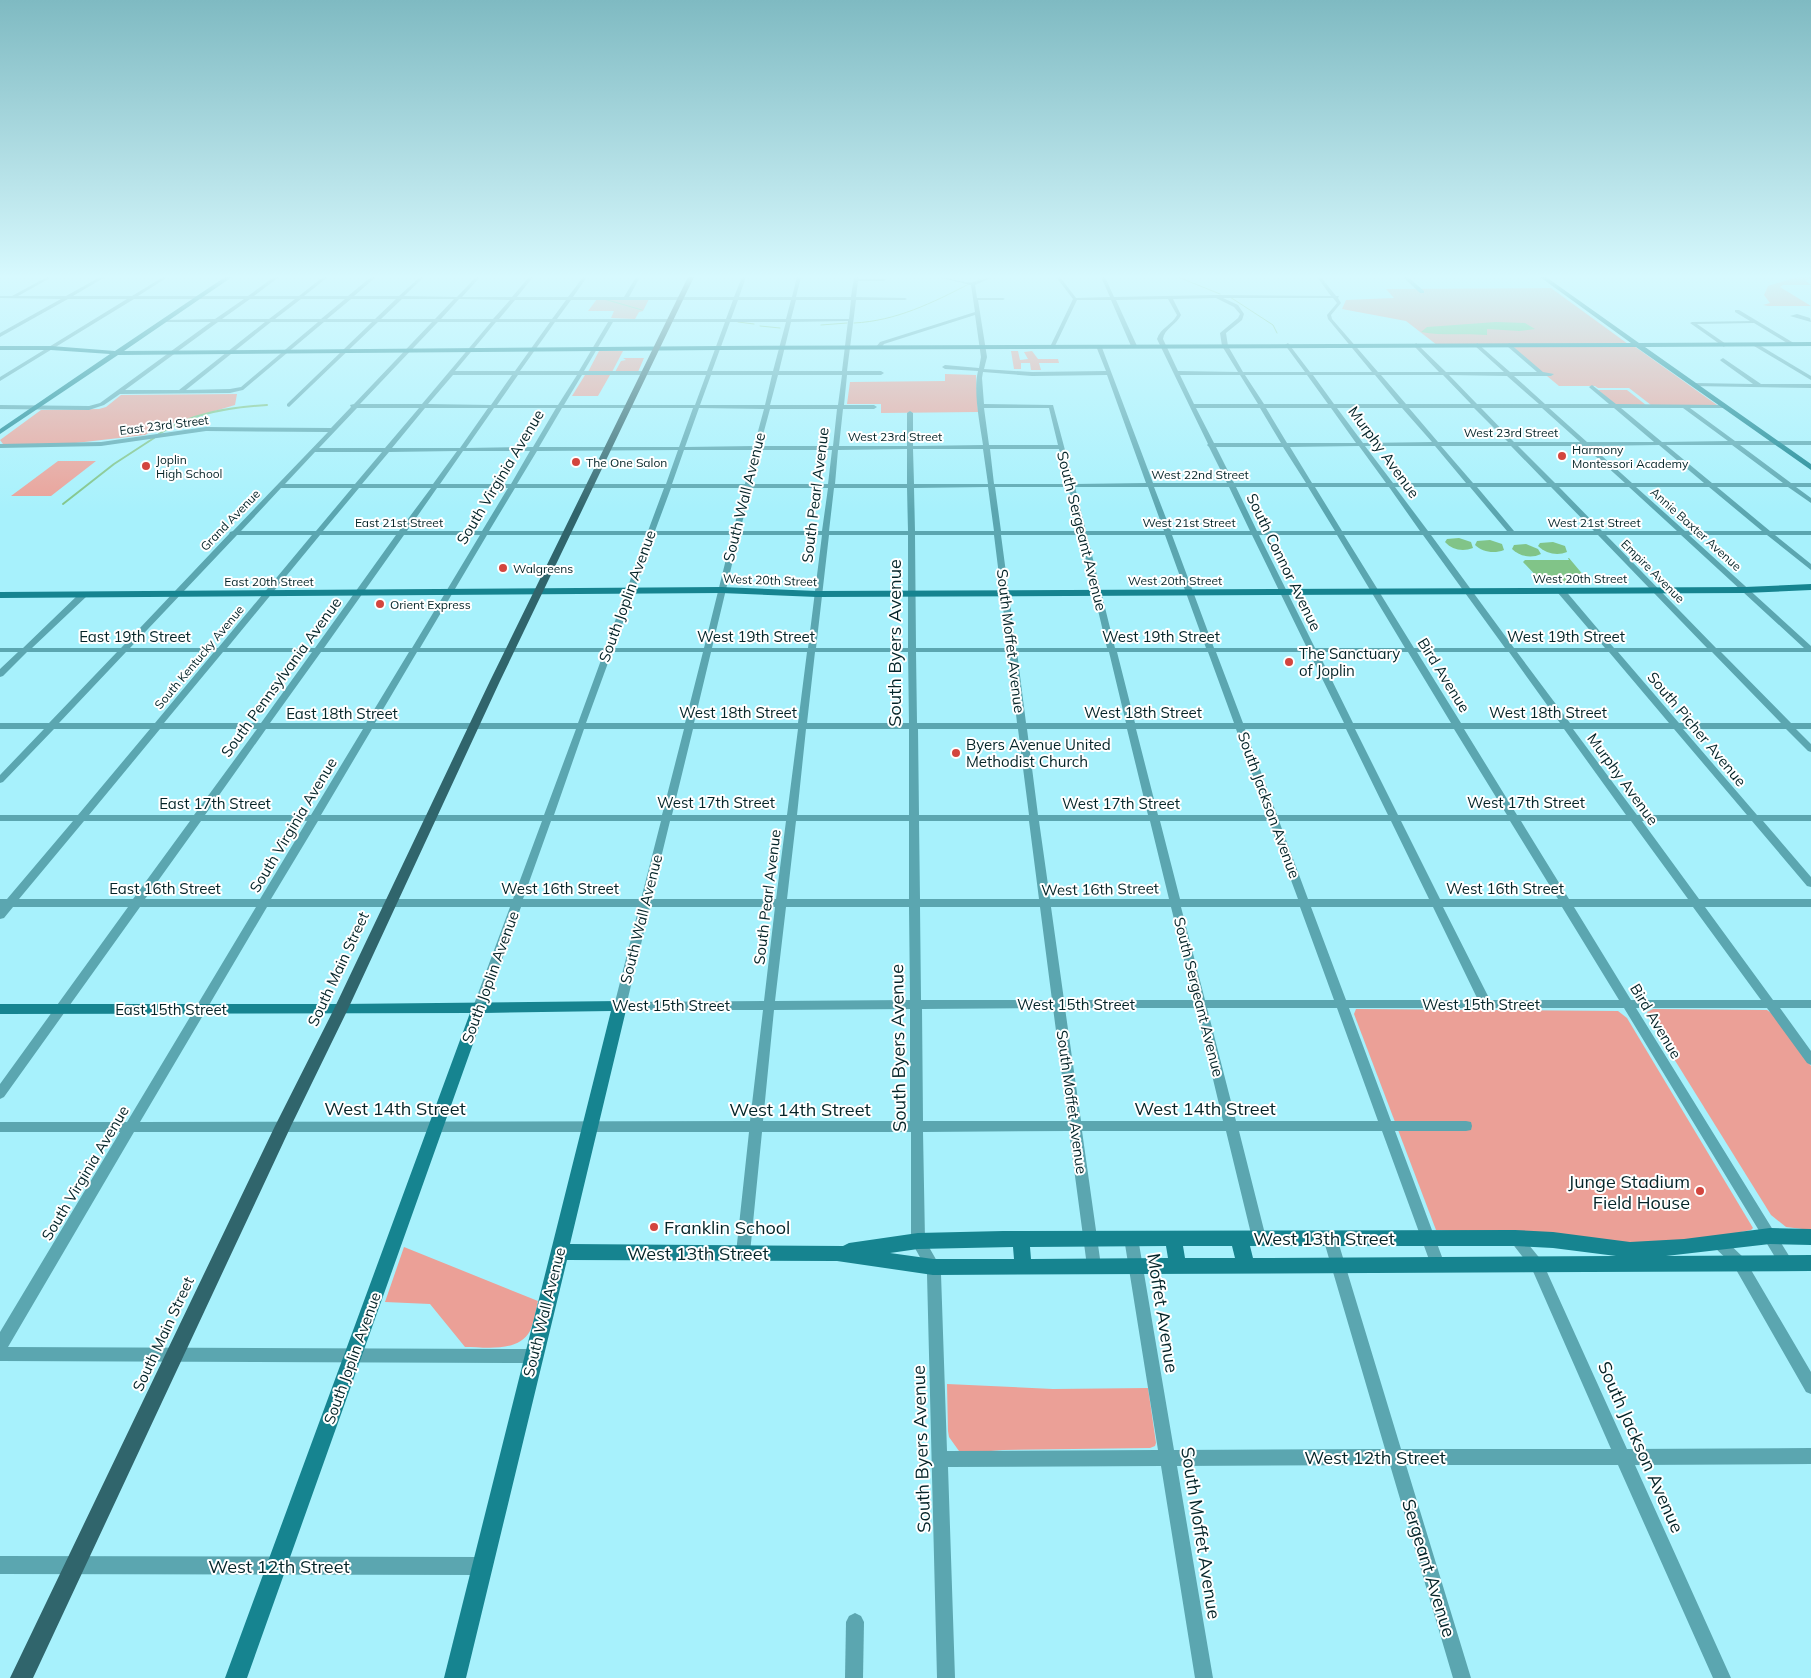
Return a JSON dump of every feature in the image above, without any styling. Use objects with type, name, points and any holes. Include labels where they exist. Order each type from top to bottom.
[{"type":"main road","points":[[0,432],[112,355]]},
{"type":"main road","name":"South Main Street","points":[[21,1678],[283,1126],[342,1009],[390,903],[566,533],[653,355]]},
{"type":"main road","points":[[1653,355],[1811,468]]},
{"type":"main road","name":"West 20th Street","points":[[538,592],[721,590],[818,594],[1191,593],[1745,590],[1811,587]]},
{"type":"main road","name":"East 20th Street","points":[[0,595],[538,592]]},
{"type":"main road","name":"West 15th Street","points":[[342,1009],[620,1006]]},
{"type":"main road","name":"South Wall Avenue","points":[[455,1678],[620,1006]]},
{"type":"main road","name":"South Joplin Avenue","points":[[236,1678],[479,1007]]},
{"type":"main road","name":"East 15th Street","points":[[0,1009],[342,1009]]},
{"type":"main road","name":"West 13th Street","points":[[559,1252],[837,1253],[918,1241],[1091,1238],[1515,1238],[1553,1240],[1630,1250],[1684,1247],[1770,1236],[1811,1236]]},
{"type":"main road","points":[[1173,1238],[1178,1266]]},
{"type":"main road","points":[[1239,1238],[1246,1265]]},
{"type":"main road","points":[[1021,1239],[1023,1267]]},
{"type":"main road","name":"West 13th Street","points":[[837,1253],[933,1268],[1338,1264],[1811,1263]]},
{"type":"street","points":[[0,379],[39,355]]},
{"type":"street","points":[[0,408],[98,406],[170,355]]},
{"type":"street","points":[[181,392],[227,355]]},
{"type":"street","points":[[120,392],[237,390],[244,388],[283,355]]},
{"type":"street","points":[[289,405],[342,355]]},
{"type":"street","name":"Grand Avenue","points":[[0,780],[232,533],[404,355]]},
{"type":"street","name":"South Kentucky Avenue","points":[[0,915],[5,903],[80,818],[465,355]]},
{"type":"street","name":"South Pennsylvania Avenue","points":[[0,1094],[528,355]]},
{"type":"street","name":"South Virginia Avenue","points":[[0,1346],[591,355]]},
{"type":"street","name":"South Joplin Avenue","points":[[479,1007],[715,355]]},
{"type":"street","name":"South Wall Avenue","points":[[620,1006],[779,355]]},
{"type":"street","name":"South Pearl Avenue","points":[[743,1253],[769,1005],[847,355]]},
{"type":"street","name":"South Moffet Avenue","points":[[984,355],[979,378],[981,406],[1074,1126],[1094,1266]]},
{"type":"street","name":"South Jackson Avenue","points":[[1103,355],[1306,902],[1438,1265]]},
{"type":"street","name":"South Connor Avenue","points":[[1167,355],[1486,1004]]},
{"type":"street","name":"Bird Avenue","points":[[1231,355],[1786,1263]]},
{"type":"street","name":"Murphy Avenue","points":[[1296,355],[1811,1060]]},
{"type":"street","points":[[1360,355],[1512,533]]},
{"type":"street","name":"Empire Avenue","points":[[1426,355],[1658,590],[1811,749]]},
{"type":"street","name":"Annie Baxter Avenue","points":[[1488,355],[1811,650]]},
{"type":"street","points":[[1521,355],[1542,374]]},
{"type":"street","points":[[1773,355],[1811,378]]},
{"type":"street","points":[[1723,360],[1761,386]]},
{"type":"street","points":[[945,367],[1032,374],[1110,374]]},
{"type":"street","points":[[450,373],[881,373]]},
{"type":"street","points":[[1176,373],[1551,374]]},
{"type":"street","points":[[1803,374],[1811,374]]},
{"type":"street","points":[[1694,385],[1811,386]]},
{"type":"street","points":[[1592,387],[1811,568]]},
{"type":"street","points":[[346,406],[874,407]]},
{"type":"street","name":"South Sergeant Avenue","points":[[981,406],[1051,406],[1259,1238]]},
{"type":"street","points":[[1192,406],[1723,406]]},
{"type":"street","points":[[1684,406],[1811,501]]},
{"type":"street","name":"South Byers Avenue","points":[[910,412],[918,1241],[933,1268],[935,1277],[946,1678]]},
{"type":"street","name":"East 23rd Street","points":[[0,446],[101,444],[210,429],[332,430]]},
{"type":"street","name":"West 23rd Street","points":[[1210,445],[1811,443]]},
{"type":"street","name":"West 23rd Street","points":[[608,448],[1062,447]]},
{"type":"street","points":[[312,450],[608,448]]},
{"type":"street","name":"West 22nd Street","points":[[278,486],[1811,485]]},
{"type":"street","name":"East 21st Street","points":[[232,533],[566,533]]},
{"type":"street","name":"West 21st Street","points":[[566,533],[1811,533]]},
{"type":"street","name":"South Picher Avenue","points":[[1561,591],[1811,884]]},
{"type":"street","points":[[0,674],[84,594]]},
{"type":"street","name":"East 19th Street","points":[[0,650],[511,650]]},
{"type":"street","name":"West 19th Street","points":[[511,650],[1811,650]]},
{"type":"street","name":"East 18th Street","points":[[0,726],[474,726]]},
{"type":"street","name":"West 18th Street","points":[[474,726],[1811,726]]},
{"type":"street","name":"West 17th Street","points":[[431,817],[1811,818]]},
{"type":"street","name":"East 17th Street","points":[[0,818],[431,817]]},
{"type":"street","name":"East 16th Street","points":[[5,903],[390,903]]},
{"type":"street","name":"West 16th Street","points":[[390,903],[1811,903]]},
{"type":"street","name":"West 15th Street","points":[[620,1006],[915,1004],[1811,1004]]},
{"type":"street","name":"West 14th Street","points":[[0,1127],[1466,1126]]},
{"type":"street","name":"Moffet Avenue","points":[[1131,1238],[1157,1394]]},
{"type":"street","points":[[1330,1238],[1396,1458]]},
{"type":"street","name":"South Jackson Avenue","points":[[1515,1238],[1537,1265],[1722,1678]]},
{"type":"street","points":[[1718,1242],[1739,1262],[1811,1387]]},
{"type":"street","points":[[0,1354],[534,1356]]},
{"type":"street","name":"South Moffet Avenue","points":[[1157,1394],[1204,1678]]},
{"type":"street","name":"West 12th Street","points":[[939,1459],[1811,1456]]},
{"type":"street","name":"Sergeant Avenue","points":[[1396,1458],[1462,1678]]},
{"type":"street","name":"West 12th Street","points":[[0,1565],[482,1566]]},
{"type":"street","points":[[854,1678],[855,1622]]},
{"type":"shaded area","points":[[597,355],[621,355],[612,372],[588,372]]},
{"type":"shaded area","points":[[1012,355],[1019,355],[1020,360],[1028,359],[1026,355],[1035,355],[1038,359],[1058,359],[1059,363],[1039,363],[1041,370],[1031,370],[1030,363],[1021,363],[1021,369],[1014,369]]},
{"type":"shaded area","points":[[1522,355],[1647,355],[1717,405],[1651,405],[1629,388],[1559,386]]},
{"type":"shaded area","points":[[623,358],[644,358],[638,372],[615,372],[621,361],[626,360]]},
{"type":"shaded area","points":[[945,374],[976,375],[978,412],[881,413],[881,404],[847,404],[850,382],[945,381]]},
{"type":"shaded area","points":[[585,375],[610,375],[598,396],[572,396]]},
{"type":"shaded area","points":[[1598,390],[1627,390],[1646,405],[1616,405]]},
{"type":"shaded area","points":[[237,394],[235,405],[157,428],[145,435],[67,444],[3,444],[0,440],[41,410],[99,409],[106,407],[121,395]]},
{"type":"shaded area","points":[[58,461],[96,461],[51,496],[11,496]]},
{"type":"shaded area","points":[[1459,538],[1471,542],[1473,548],[1458,550],[1445,542],[1447,539]]},
{"type":"shaded area","points":[[1490,540],[1502,544],[1504,550],[1488,552],[1475,545],[1477,541]]},
{"type":"shaded area","points":[[1553,542],[1565,546],[1567,552],[1552,554],[1538,546],[1540,543]]},
{"type":"shaded area","points":[[1526,544],[1538,549],[1541,554],[1525,556],[1512,549],[1514,545]]},
{"type":"shaded area","points":[[1568,558],[1590,583],[1543,583],[1523,562],[1525,560],[1569,560]]},
{"type":"shaded area","points":[[1356,1009],[1618,1011],[1627,1018],[1753,1228],[1751,1230],[1671,1246],[1436,1230],[1354,1014]]},
{"type":"shaded area","points":[[1653,1009],[1767,1010],[1774,1015],[1811,1066],[1811,1230],[1786,1227],[1771,1215],[1648,1017],[1647,1012]]},
{"type":"shaded area","points":[[404,1247],[538,1301],[530,1331],[518,1343],[509,1346],[491,1348],[465,1347],[430,1304],[385,1302]]},
{"type":"shaded area","points":[[947,1384],[1053,1389],[1148,1388],[1156,1443],[1155,1446],[1150,1448],[1003,1450],[966,1453],[959,1451],[949,1437]]},
{"type":"waterway","points":[[159,434],[184,421],[211,412],[267,405]]},
{"type":"waterway","points":[[63,504],[114,464],[154,438]]},
{"type":"place","name":"Harmony Montessori Academy","points":[[1562,456]]},
{"type":"place","name":"The One Salon","points":[[576,462]]},
{"type":"place","name":"Joplin High School","points":[[146,466]]},
{"type":"place","name":"Walgreens","points":[[503,568]]},
{"type":"place","name":"Orient Express","points":[[380,604]]},
{"type":"place","name":"The Sanctuary of Joplin","points":[[1289,662]]},
{"type":"place","name":"Byers Avenue United Methodist Church","points":[[956,753]]},
{"type":"place","name":"Junge Stadium Field House","points":[[1700,1191]]},
{"type":"place","name":"Franklin School","points":[[654,1227]]}]
